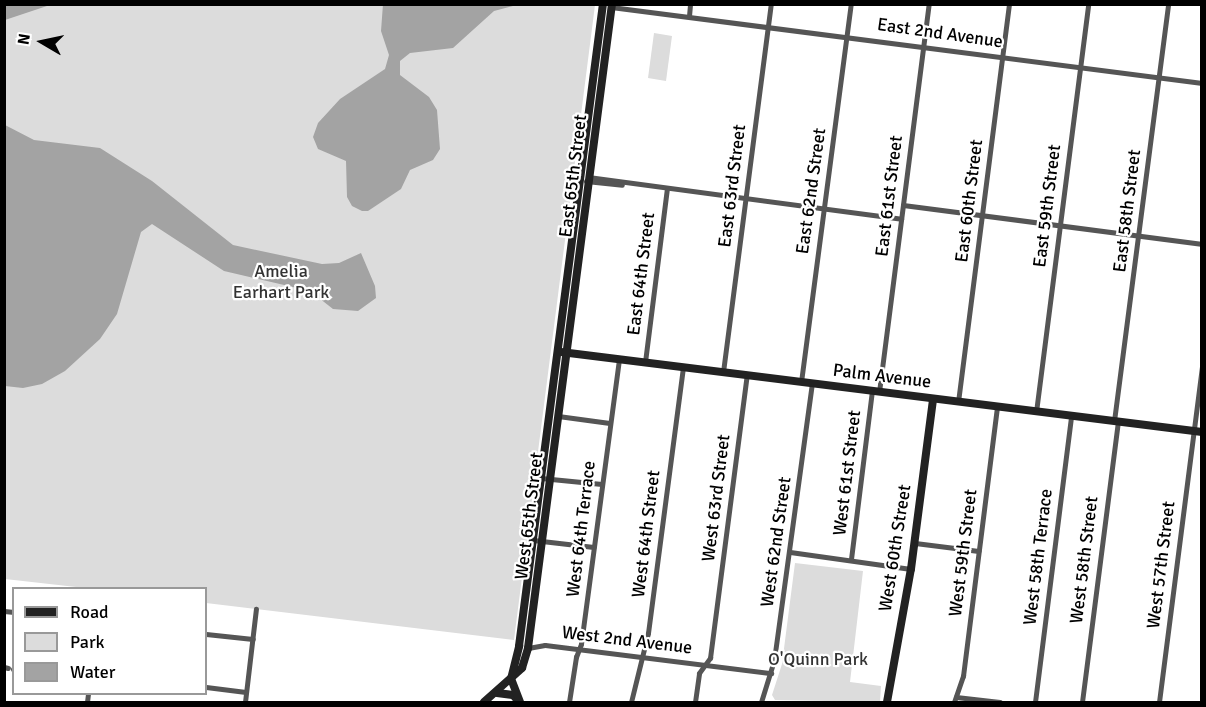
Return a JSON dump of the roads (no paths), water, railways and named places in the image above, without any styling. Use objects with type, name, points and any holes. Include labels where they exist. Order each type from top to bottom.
[{"type":"main road","name":"East 65th Street","points":[[562,352],[607,5]]},
{"type":"main road","name":"Palm Avenue","points":[[562,352],[1197,432]]},
{"type":"main road","name":"West 65th Street","points":[[546,478],[558,416],[562,352]]},
{"type":"main road","name":"West 65th Street","points":[[511,679],[537,540],[562,352]]},
{"type":"main road","name":"West 60th Street","points":[[887,702],[915,543],[933,399]]},
{"type":"main road","name":"West 65th Street","points":[[511,679],[522,668],[529,643],[537,540]]},
{"type":"main road","points":[[484,702],[511,679],[520,702]]},
{"type":"main road","points":[[497,693],[513,695],[520,702]]},
{"type":"street","points":[[689,16],[690,4]]},
{"type":"street","name":"East 63rd Street","points":[[723,372],[771,4]]},
{"type":"street","name":"East 62nd Street","points":[[801,382],[851,4]]},
{"type":"street","name":"East 61st Street","points":[[876,391],[929,4]]},
{"type":"street","name":"East 60th Street","points":[[958,402],[1009,4]]},
{"type":"street","name":"East 59th Street","points":[[1036,412],[1088,4]]},
{"type":"street","name":"East 58th Street","points":[[1116,422],[1168,4]]},
{"type":"street","name":"East 2nd Avenue","points":[[607,5],[1202,83]]},
{"type":"street","points":[[586,179],[901,219]]},
{"type":"street","name":"East 64th Street","points":[[645,362],[667,189]]},
{"type":"street","points":[[903,205],[1202,244]]},
{"type":"street","name":"West 64th Terrace","points":[[569,702],[594,546],[619,359]]},
{"type":"street","name":"West 64th Street","points":[[631,702],[640,656],[648,633],[682,367]]},
{"type":"street","name":"West 57th Street","points":[[1159,702],[1197,432],[1202,367]]},
{"type":"street","name":"West 63rd Street","points":[[714,626],[747,375]]},
{"type":"street","name":"West 62nd Street","points":[[761,702],[771,673],[790,552],[812,383]]},
{"type":"street","name":"West 61st Street","points":[[851,559],[876,391]]},
{"type":"street","name":"West 59th Street","points":[[955,700],[963,676],[997,407]]},
{"type":"street","points":[[558,416],[610,423]]},
{"type":"street","name":"West 58th Terrace","points":[[1035,702],[1071,416]]},
{"type":"street","name":"West 58th Street","points":[[1082,702],[1116,422]]},
{"type":"street","points":[[546,478],[602,484]]},
{"type":"street","points":[[537,540],[594,546]]},
{"type":"street","points":[[915,543],[979,551]]},
{"type":"street","points":[[790,552],[911,569]]},
{"type":"street","points":[[245,702],[256,609]]},
{"type":"street","name":"West 2nd Avenue","points":[[705,665],[714,626]]},
{"type":"street","points":[[207,634],[252,639]]},
{"type":"street","name":"West 2nd Avenue","points":[[529,643],[771,673]]},
{"type":"street","points":[[695,702],[699,673],[705,665]]},
{"type":"street","points":[[207,687],[246,692]]},
{"type":"street","points":[[955,700],[1000,702]]},
{"type":"water","points":[[5,4],[50,4],[50,5],[5,20]]},
{"type":"water","points":[[383,4],[517,5],[494,11],[453,48],[410,53],[400,61],[400,75],[429,97],[437,110],[440,149],[433,160],[410,170],[401,189],[368,211],[362,211],[352,206],[347,197],[346,161],[318,149],[313,137],[318,123],[340,99],[385,69],[389,55],[381,31]]},
{"type":"water","points":[[5,125],[34,140],[100,148],[152,181],[233,245],[322,264],[339,263],[361,253],[375,286],[376,298],[358,311],[333,309],[310,291],[224,271],[152,224],[141,232],[117,314],[100,339],[65,371],[42,384],[23,388],[5,386]]},
{"type":"park label","name":"Amelia Earhart Park","points":[[281,282]]},
{"type":"park label","name":"O'Quinn Park","points":[[818,659]]}]
